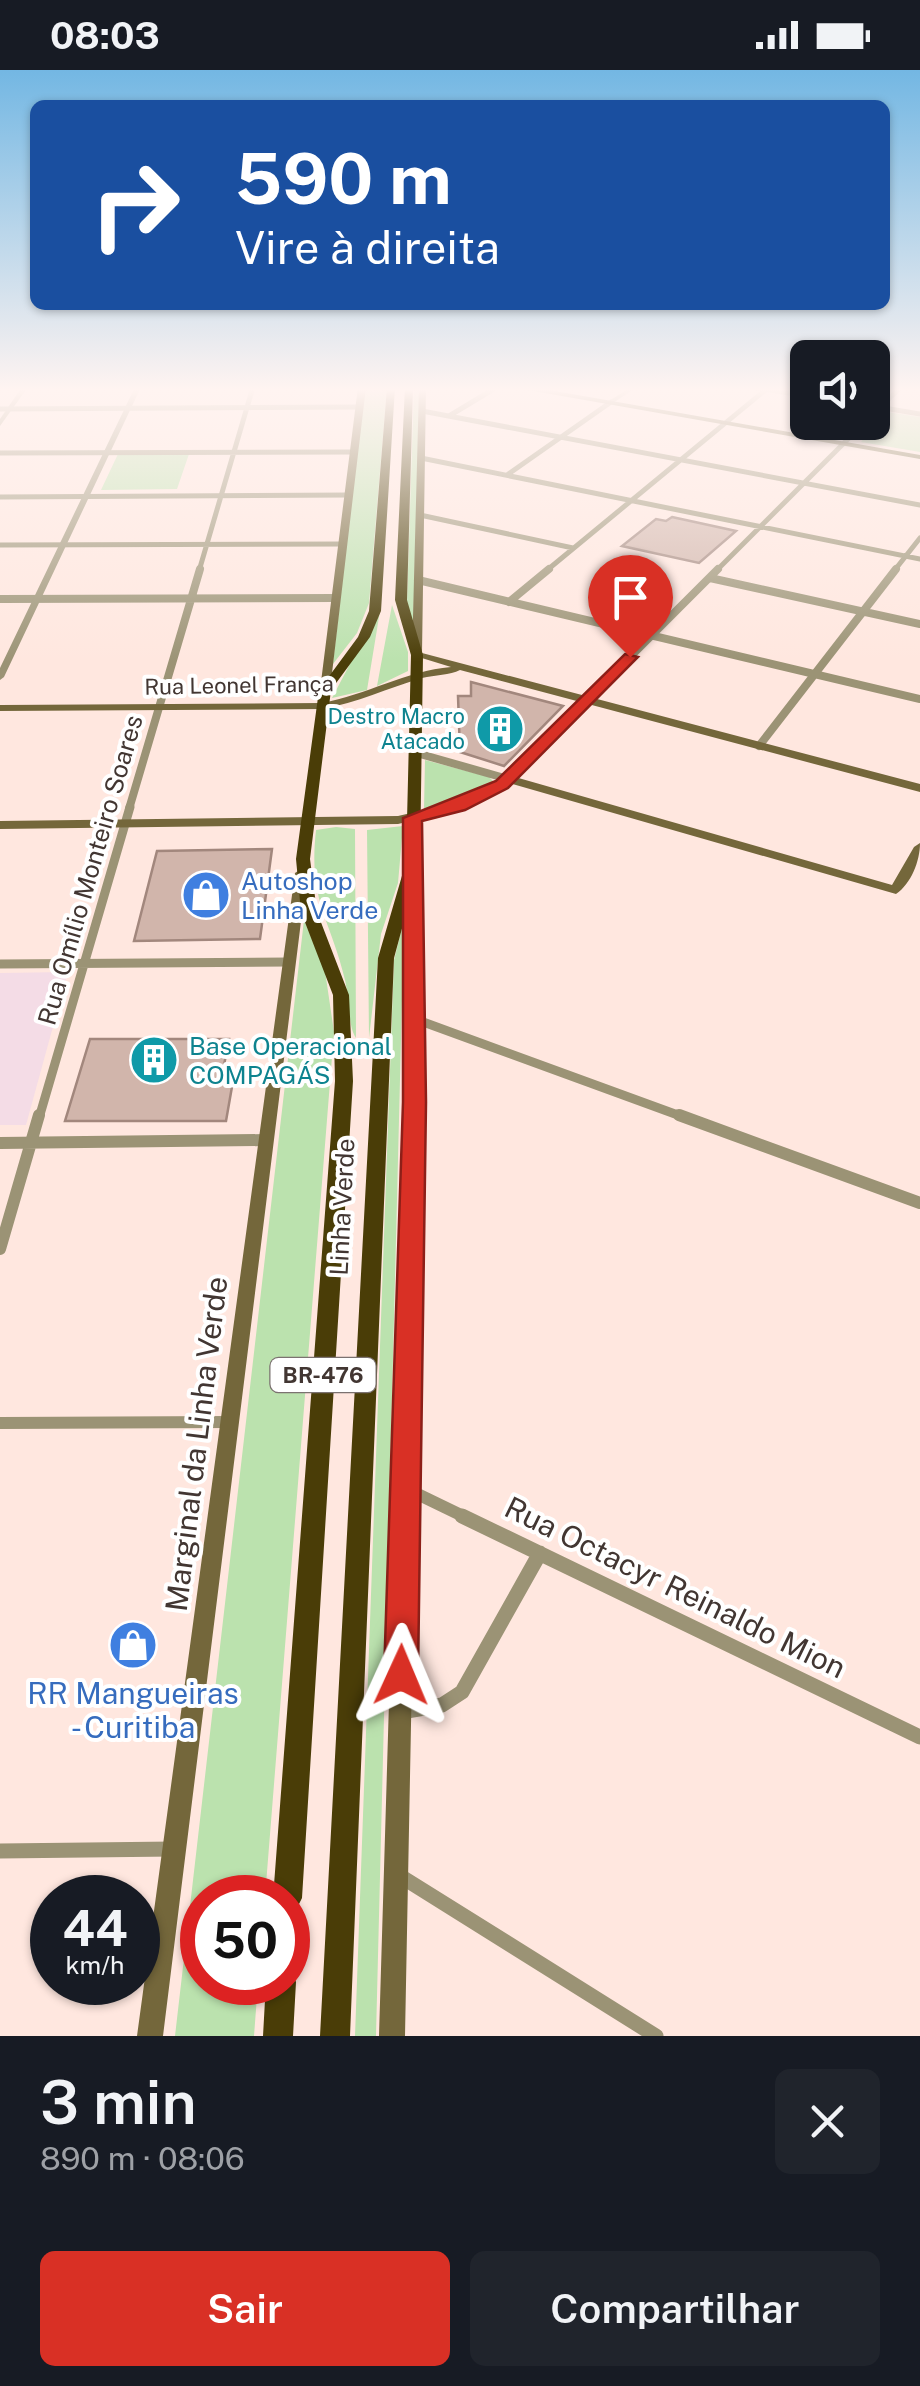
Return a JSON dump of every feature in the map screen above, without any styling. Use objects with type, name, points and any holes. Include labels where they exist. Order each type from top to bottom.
[{"type":"highway","name":"Linha Verde","points":[[289,1875],[344,1066],[341,996],[309,912],[303,859],[325,690],[364,637],[375,610],[384,479]]},
{"type":"highway","name":"Linha Verde","points":[[336,2036],[386,958],[413,862],[416,655],[401,600],[406,479]]},
{"type":"highway","points":[[278,2036],[280,2005]]},
{"type":"main road","points":[[325,690],[350,479]]},
{"type":"main road","points":[[421,479],[416,655],[920,788]]},
{"type":"main road","name":"Rua Leonel França","points":[[0,708],[322,706],[369,696],[413,676],[472,671]]},
{"type":"main road","points":[[0,825],[308,823],[413,818],[473,800],[508,779],[896,890],[920,847]]},
{"type":"main road","name":"Marginal da Linha Verde","points":[[150,2036],[303,859]]},
{"type":"main road","points":[[392,2036],[416,1020],[413,862]]},
{"type":"street","points":[[0,677],[94,479]]},
{"type":"street","name":"Rua Omílio Monteiro Soares","points":[[0,1249],[226,479]]},
{"type":"street","points":[[526,479],[920,559]]},
{"type":"street","points":[[509,602],[657,479]]},
{"type":"street","points":[[782,479],[920,505]]},
{"type":"street","points":[[413,752],[508,779],[809,479]]},
{"type":"street","points":[[0,496],[348,495]]},
{"type":"street","points":[[420,515],[573,548]]},
{"type":"street","points":[[759,746],[920,538]]},
{"type":"street","points":[[0,545],[342,544]]},
{"type":"street","points":[[710,578],[920,624]]},
{"type":"street","points":[[418,580],[920,699]]},
{"type":"street","points":[[0,599],[336,598]]},
{"type":"street","points":[[0,964],[289,962]]},
{"type":"street","points":[[416,1020],[920,1204]]},
{"type":"street","points":[[0,1143],[266,1140]]},
{"type":"street","points":[[0,1424],[230,1422]]},
{"type":"street","name":"Rua Octacyr Reinaldo Mion","points":[[406,1488],[920,1737]]},
{"type":"street","points":[[400,1712],[442,1705],[462,1692],[540,1552]]},
{"type":"street","points":[[0,1851],[175,1849]]},
{"type":"street","points":[[396,1874],[656,2036]]},
{"type":"shaded area","points":[[68,972],[26,1125],[0,1125],[0,973]]},
{"type":"green space","points":[[106,479],[181,479],[177,489],[101,490]]},
{"type":"green space","points":[[354,479],[379,479],[369,603],[357,633],[333,664]]},
{"type":"green space","points":[[411,479],[417,479],[413,628],[407,601]]},
{"type":"green space","points":[[381,605],[367,690],[332,698]]},
{"type":"green space","points":[[392,605],[408,652],[408,671],[377,686]]},
{"type":"green space","points":[[425,760],[489,777],[494,782],[424,810]]},
{"type":"green space","points":[[403,826],[398,883],[381,934],[369,1038],[367,830]]},
{"type":"green space","points":[[355,829],[356,1038],[345,980],[315,875],[316,830]]},
{"type":"green space","points":[[304,920],[325,971],[334,1032],[267,1875],[194,1875]]},
{"type":"green space","points":[[404,920],[376,2036],[355,2036],[394,960]]},
{"type":"green space","points":[[180,1993],[180,2005],[256,2005],[254,2036],[175,2036]]},
{"type":"building","points":[[672,517],[736,531],[699,563],[622,546],[656,519],[666,521]]},
{"type":"building","name":"Destro Macro Atacado","points":[[471,682],[563,706],[504,766],[460,752],[458,696],[471,696]]},
{"type":"building","name":"Autoshop Linha Verde","points":[[272,849],[260,939],[134,941],[157,851]]},
{"type":"building","name":"Base Operacional COMPAGÁS","points":[[90,1039],[229,1039],[221,1081],[233,1081],[226,1121],[65,1121]]},
{"type":"place","name":"Destro Macro Atacado","points":[[500,729]]},
{"type":"place","name":"Autoshop Linha Verde","points":[[206,895]]},
{"type":"place","name":"Base Operacional COMPAGÁS","points":[[154,1060]]},
{"type":"place","name":"RR Mangueiras - Curitiba","points":[[133,1645]]},
{"type":"route","points":[[401,1675],[416,1020],[413,818],[458,806],[502,784],[630,657]]}]
